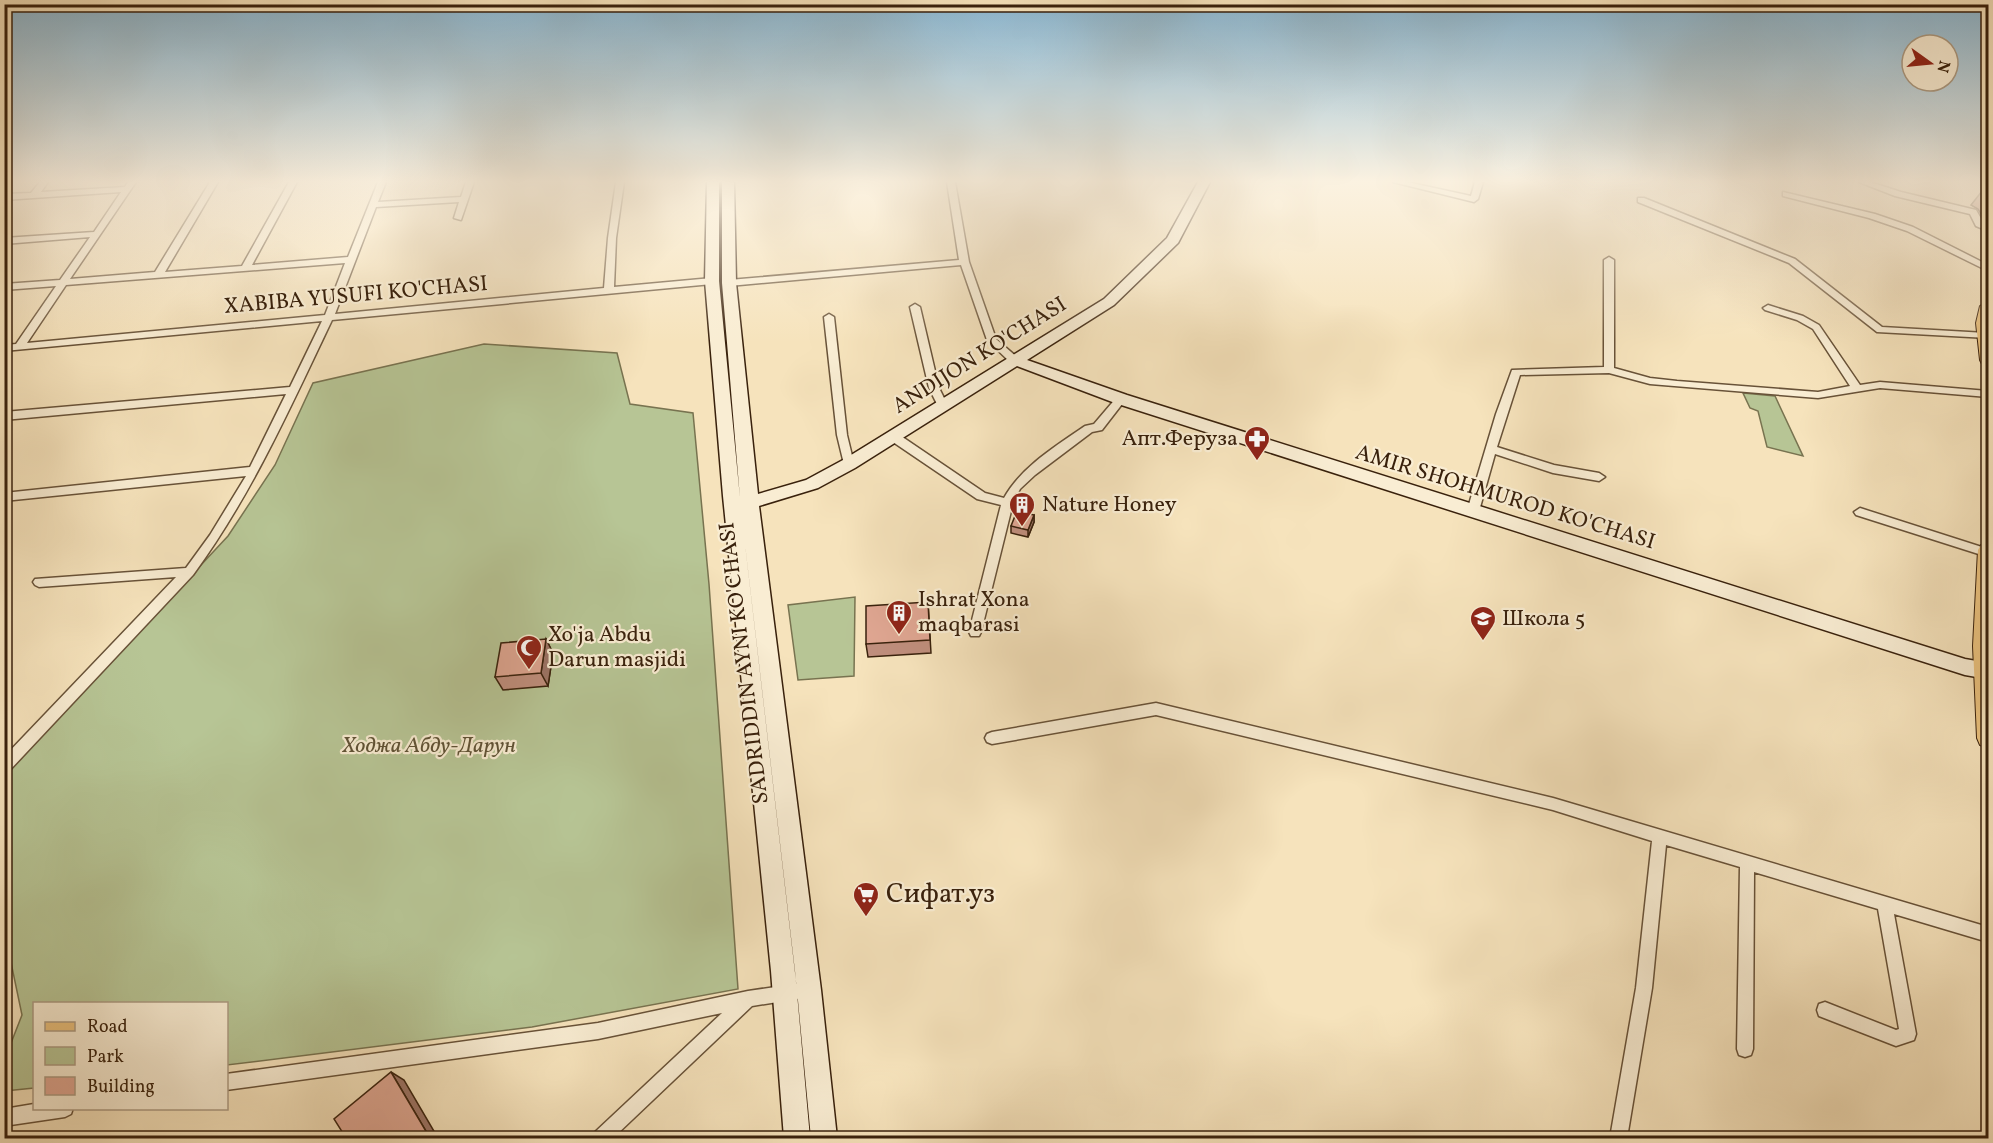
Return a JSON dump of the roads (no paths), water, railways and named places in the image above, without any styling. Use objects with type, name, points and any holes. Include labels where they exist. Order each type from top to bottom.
[{"type":"main road","name":"SADRIDDIN AYNI KO'CHASI","points":[[717,235],[796,1138]]},
{"type":"main road","name":"SADRIDDIN AYNI KO'CHASI","points":[[720,282],[724,235]]},
{"type":"main road","name":"ANDIJON KO'CHASI","points":[[741,504],[812,484],[894,437],[1109,302],[1175,235]]},
{"type":"main road","points":[[1989,306],[1984,322],[1989,360]]},
{"type":"main road","name":"AMIR SHOHMUROD KO'CHASI","points":[[1014,360],[1121,399],[1830,625],[1965,667],[1987,670]]},
{"type":"main road","name":"SADRIDDIN AYNI KO'CHASI","points":[[741,504],[809,990],[824,1138]]},
{"type":"main road","points":[[1988,551],[1984,598],[1989,738]]},
{"type":"street","points":[[4,241],[79,235]]},
{"type":"street","points":[[19,347],[96,235]]},
{"type":"street","points":[[159,274],[182,235]]},
{"type":"street","points":[[246,267],[263,235]]},
{"type":"street","points":[[4,767],[189,572],[214,538],[254,471],[294,390],[328,319],[360,235]]},
{"type":"street","points":[[609,291],[612,235]]},
{"type":"street","points":[[960,235],[964,262],[992,340],[1014,360]]},
{"type":"street","points":[[1731,235],[1786,257],[1823,283],[1880,330],[1986,336]]},
{"type":"street","points":[[1923,235],[1989,268]]},
{"type":"street","points":[[4,287],[350,260]]},
{"type":"street","points":[[1609,260],[1609,370]]},
{"type":"street","name":"XABIBA YUSUFI KO'CHASI","points":[[4,348],[609,291],[964,262]]},
{"type":"street","points":[[915,307],[934,388],[943,406]]},
{"type":"street","points":[[1768,308],[1800,318],[1816,327],[1857,389]]},
{"type":"street","points":[[829,317],[842,435],[849,464]]},
{"type":"street","points":[[1473,511],[1490,449],[1516,372],[1609,370],[1650,381],[1818,394],[1880,385],[1989,394]]},
{"type":"street","points":[[4,416],[294,390]]},
{"type":"street","points":[[975,632],[1006,503],[1016,486],[1070,442],[1089,429],[1098,427],[1121,399]]},
{"type":"street","points":[[894,437],[981,496],[1006,503]]},
{"type":"street","points":[[1490,449],[1552,469],[1599,477]]},
{"type":"street","points":[[4,497],[254,471]]},
{"type":"street","points":[[1860,512],[1988,551]]},
{"type":"street","points":[[39,582],[189,572]]},
{"type":"street","points":[[992,738],[1156,709],[1553,804],[1989,935]]},
{"type":"street","points":[[1618,1138],[1644,988],[1660,835]]},
{"type":"street","points":[[1745,1049],[1747,861]]},
{"type":"street","points":[[1825,1010],[1896,1038],[1908,1034],[1884,903]]},
{"type":"street","points":[[228,1082],[598,1031],[748,999],[809,990]]},
{"type":"street","points":[[601,1138],[748,999]]},
{"type":"street","points":[[4,1118],[53,1110]]},
{"type":"place","name":"Апт.Феруза","points":[[1257,462]]},
{"type":"place","name":"Nature Honey","points":[[1022,528]]},
{"type":"place","name":"Ishrat Хоnа mаqbаrasi","points":[[899,636]]},
{"type":"place","name":"Школа 5","points":[[1483,642]]},
{"type":"place","name":"Xo'ja Abdu Darun masjidi","points":[[529,671]]},
{"type":"place","name":"Сифат.уз","points":[[866,918]]},
{"type":"park label","name":"Ходжа Абду-Дарун","points":[[429,746]]}]
